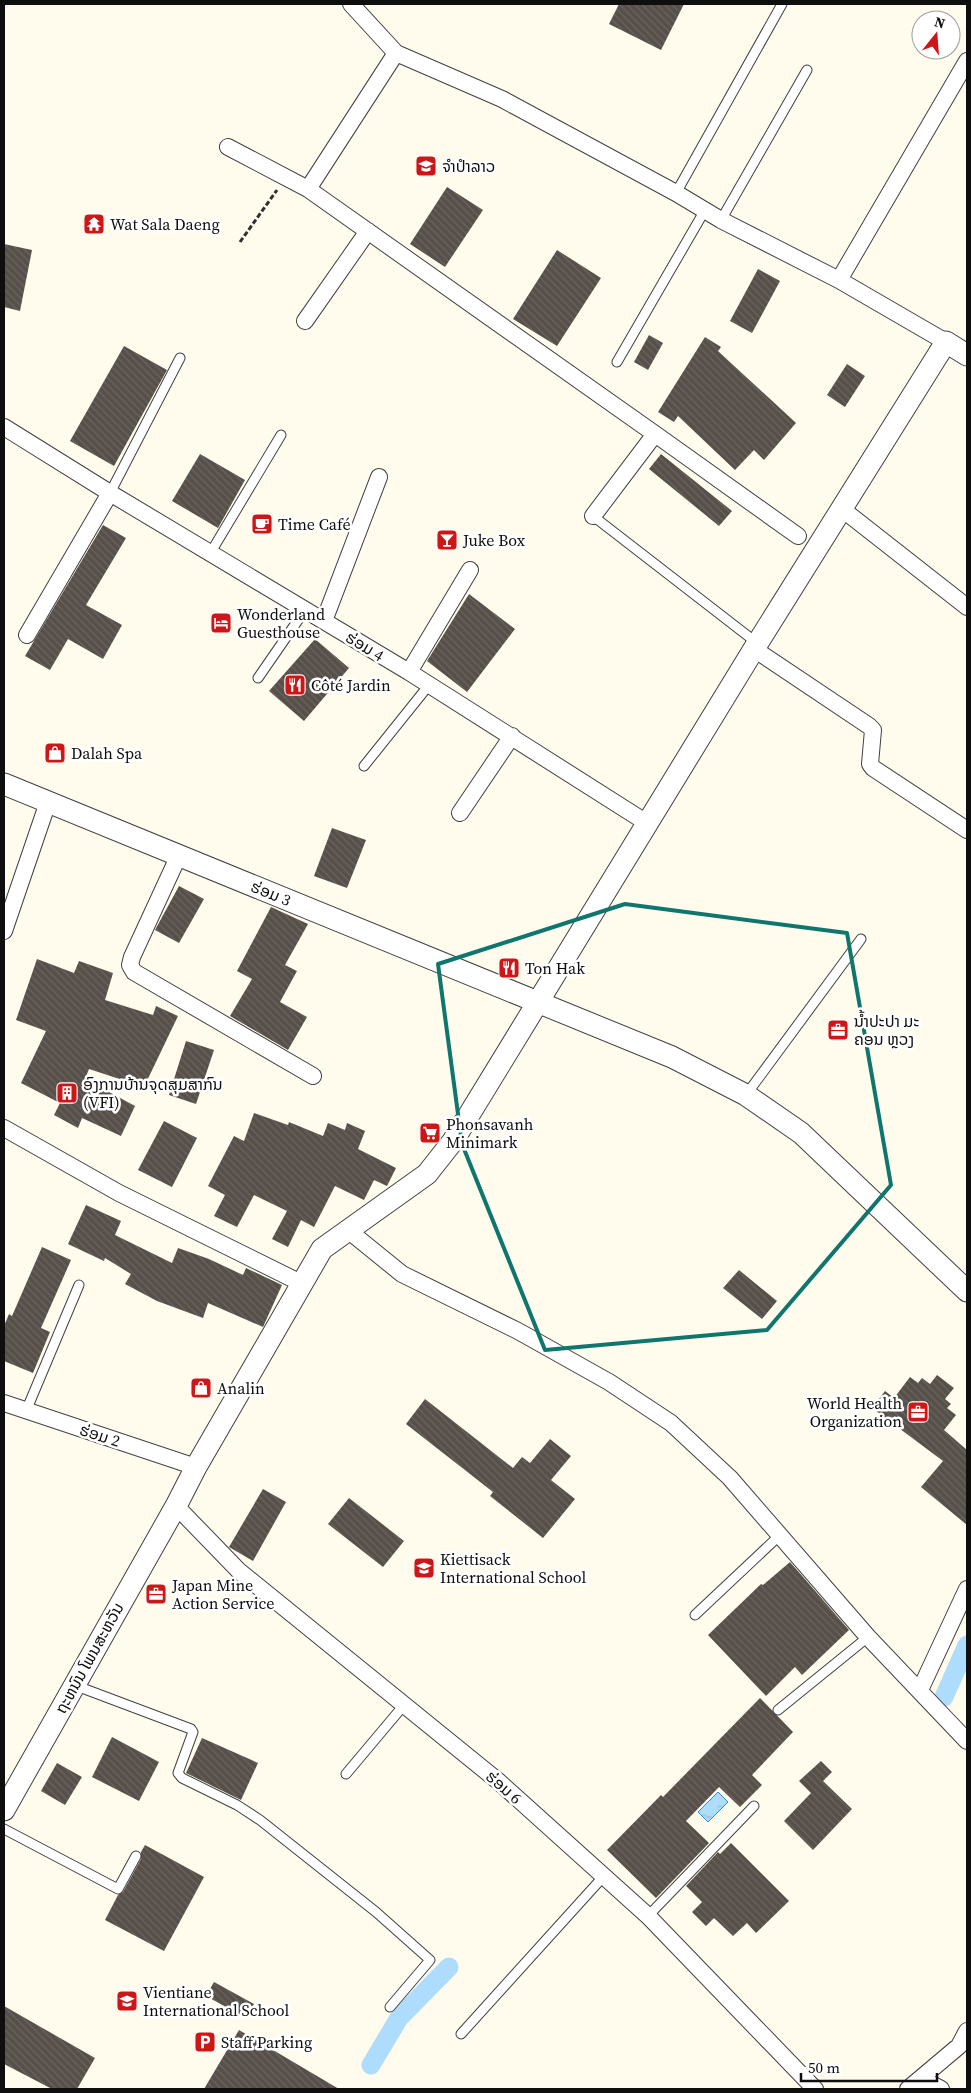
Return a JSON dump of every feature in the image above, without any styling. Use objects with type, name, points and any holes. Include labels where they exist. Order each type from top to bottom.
[{"type":"street","points":[[351,4],[396,53],[502,99],[676,193],[721,220],[839,280],[967,355]]},
{"type":"street","points":[[308,188],[396,53]]},
{"type":"street","points":[[839,280],[967,61]]},
{"type":"street","points":[[228,147],[308,188],[798,536]]},
{"type":"street","points":[[305,321],[368,231]]},
{"type":"street","name":"ຖະຫນົນ ໂພນສະຫວັນ","points":[[4,1810],[13,1788],[74,1685],[176,1506],[196,1466],[322,1249],[427,1174],[452,1141],[756,646],[946,342]]},
{"type":"street","name":"ຮ່ອມ 4","points":[[4,427],[110,493],[409,672],[647,823]]},
{"type":"street","points":[[593,516],[655,434]]},
{"type":"street","points":[[324,621],[379,477]]},
{"type":"street","points":[[27,635],[110,493]]},
{"type":"street","points":[[842,509],[967,606]]},
{"type":"street","points":[[409,672],[470,570]]},
{"type":"street","points":[[756,646],[873,730],[870,764],[873,768],[967,830]]},
{"type":"street","points":[[460,813],[512,736]]},
{"type":"street","name":"ຮ່ອມ 3","points":[[4,784],[672,1057],[746,1095],[801,1133],[967,1291]]},
{"type":"street","points":[[4,931],[48,802]]},
{"type":"street","points":[[179,855],[132,957],[130,965],[134,972],[313,1076]]},
{"type":"street","points":[[4,1128],[119,1193],[301,1283]]},
{"type":"street","points":[[349,1230],[402,1274],[518,1331],[609,1382],[670,1423],[730,1478],[868,1637],[967,1741]]},
{"type":"street","name":"ຮ່ອມ 2","points":[[4,1403],[196,1466]]},
{"type":"street","name":"ຮ່ອມ 6","points":[[176,1506],[239,1571],[498,1781],[648,1916],[815,2089]]},
{"type":"street","points":[[920,1690],[967,1588]]},
{"type":"street","points":[[908,2089],[959,2046],[967,2031]]},
{"type":"street","points":[[922,2079],[941,2089]]},
{"type":"lane","points":[[676,193],[782,4]]},
{"type":"lane","points":[[721,220],[808,70]]},
{"type":"lane","points":[[617,362],[705,210]]},
{"type":"lane","points":[[110,493],[180,358]]},
{"type":"lane","points":[[211,552],[281,435]]},
{"type":"lane","points":[[593,516],[756,646]]},
{"type":"lane","points":[[258,678],[305,610]]},
{"type":"lane","points":[[364,766],[429,685]]},
{"type":"lane","points":[[746,1095],[861,940]]},
{"type":"lane","points":[[26,1411],[79,1285]]},
{"type":"lane","points":[[695,1615],[780,1535]]},
{"type":"lane","points":[[778,1710],[868,1637]]},
{"type":"lane","points":[[74,1685],[191,1729],[193,1732],[178,1773],[182,1778],[260,1820],[376,1912],[430,1960],[390,2007]]},
{"type":"lane","points":[[346,1774],[404,1705]]},
{"type":"lane","points":[[648,1916],[754,1806]]},
{"type":"lane","points":[[4,1829],[118,1889],[136,1856]]},
{"type":"lane","points":[[461,2034],[603,1876]]},
{"type":"path","points":[[240,242],[285,177]]},
{"type":"highlighted area","points":[[625,904],[847,933],[891,1185],[767,1330],[545,1350],[462,1144],[438,964]]},
{"type":"water","points":[[718,1792],[728,1802],[708,1822],[698,1812]]},
{"type":"building","points":[[619,4],[684,4],[661,50],[609,24]]},
{"type":"building","points":[[447,187],[483,210],[445,267],[410,244]]},
{"type":"building","points":[[4,244],[32,250],[20,311],[4,307]]},
{"type":"building","points":[[557,250],[601,278],[557,346],[513,319]]},
{"type":"building","points":[[758,269],[780,281],[752,333],[730,321]]},
{"type":"building","points":[[649,335],[663,343],[648,370],[634,362]]},
{"type":"building","points":[[705,337],[721,347],[718,351],[796,423],[764,460],[754,450],[735,470],[678,416],[674,422],[658,412]]},
{"type":"building","points":[[124,346],[167,370],[114,466],[70,441]]},
{"type":"building","points":[[847,364],[865,376],[845,407],[827,395]]},
{"type":"building","points":[[200,454],[245,480],[218,528],[172,501]]},
{"type":"building","points":[[661,454],[732,511],[719,526],[649,469]]},
{"type":"building","points":[[103,525],[126,538],[86,605],[122,625],[103,659],[68,639],[50,670],[25,656]]},
{"type":"building","points":[[469,594],[515,629],[467,692],[427,661]]},
{"type":"building","points":[[315,639],[349,668],[304,721],[269,691]]},
{"type":"building","points":[[332,828],[366,840],[347,888],[314,876]]},
{"type":"building","points":[[179,886],[204,899],[179,943],[155,930]]},
{"type":"building","points":[[271,907],[308,924],[285,965],[297,971],[280,1002],[307,1017],[288,1050],[230,1016],[252,979],[237,971]]},
{"type":"building","points":[[37,959],[74,973],[79,961],[113,973],[105,1000],[153,1015],[156,1006],[178,1016],[144,1087],[89,1069],[85,1079],[135,1106],[121,1136],[82,1118],[78,1128],[54,1115],[60,1103],[21,1083],[46,1031],[16,1020]]},
{"type":"building","points":[[186,1041],[214,1050],[196,1104],[169,1095]]},
{"type":"building","points":[[254,1113],[288,1125],[289,1122],[323,1136],[328,1123],[345,1130],[347,1123],[365,1131],[358,1149],[396,1168],[387,1186],[374,1180],[364,1200],[335,1186],[314,1227],[301,1220],[288,1247],[272,1239],[287,1211],[254,1195],[237,1227],[214,1216],[225,1195],[208,1186],[234,1136],[244,1141]]},
{"type":"building","points":[[164,1121],[197,1138],[172,1187],[138,1170]]},
{"type":"building","points":[[86,1205],[121,1221],[115,1235],[172,1263],[178,1248],[209,1259],[243,1275],[246,1268],[282,1285],[263,1327],[208,1303],[203,1318],[157,1301],[125,1284],[131,1274],[105,1258],[104,1261],[68,1244]]},
{"type":"building","points":[[42,1247],[71,1260],[41,1328],[50,1332],[33,1373],[4,1361],[4,1326],[9,1314],[12,1316]]},
{"type":"building","points":[[739,1270],[777,1301],[762,1319],[723,1288]]},
{"type":"building","points":[[937,1375],[954,1388],[945,1399],[951,1404],[947,1408],[956,1415],[944,1430],[967,1450],[967,1525],[921,1487],[943,1461],[872,1408],[885,1391],[894,1398],[910,1377],[918,1383],[922,1378],[930,1384]]},
{"type":"building","points":[[425,1399],[513,1468],[522,1457],[530,1463],[550,1439],[571,1456],[551,1480],[575,1499],[543,1538],[490,1496],[493,1492],[406,1424]]},
{"type":"building","points":[[263,1489],[286,1502],[253,1561],[229,1547]]},
{"type":"building","points":[[349,1498],[404,1541],[383,1567],[328,1524]]},
{"type":"building","points":[[790,1562],[849,1630],[802,1675],[795,1667],[766,1696],[708,1635],[761,1584],[763,1585]]},
{"type":"building","points":[[760,1698],[793,1732],[752,1775],[762,1785],[740,1807],[719,1787],[686,1821],[709,1843],[656,1898],[607,1850],[661,1795],[663,1797]]},
{"type":"building","points":[[112,1737],[159,1762],[139,1801],[92,1777]]},
{"type":"building","points":[[202,1738],[258,1763],[241,1800],[186,1773]]},
{"type":"building","points":[[821,1761],[832,1772],[823,1781],[852,1809],[813,1850],[784,1821],[811,1793],[799,1781]]},
{"type":"building","points":[[57,1763],[82,1777],[65,1805],[41,1791]]},
{"type":"building","points":[[731,1843],[789,1901],[756,1933],[747,1923],[733,1936],[714,1918],[706,1926],[692,1912],[702,1902],[686,1886],[718,1852],[720,1854]]},
{"type":"building","points":[[145,1845],[204,1877],[164,1951],[105,1920],[118,1895],[123,1892],[141,1859],[141,1852]]},
{"type":"building","points":[[214,1982],[254,2004],[246,2018],[206,1996]]},
{"type":"building","points":[[4,2006],[95,2058],[77,2089],[52,2089],[4,2064]]},
{"type":"building","points":[[239,2030],[339,2089],[204,2089]]},
{"type":"waterway","points":[[944,1697],[967,1645]]},
{"type":"waterway","points":[[371,2065],[399,2018],[449,1967]]},
{"type":"place","name":"ຈຳປຳລາວ","points":[[426,166]]},
{"type":"place","name":"Wat Sala Daeng","points":[[94,224]]},
{"type":"place","name":"Time Café","points":[[262,524]]},
{"type":"place","name":"Juke Box","points":[[447,540]]},
{"type":"place","name":"Wonderland Guesthouse","points":[[221,623]]},
{"type":"place","name":"Côté Jardin","points":[[295,685]]},
{"type":"place","name":"Dalah Spa","points":[[55,753]]},
{"type":"place","name":"Ton Hak","points":[[509,968]]},
{"type":"place","name":"ນ້ຳປະປາ ມະ ຄອນ ຫຼວງ","points":[[838,1030]]},
{"type":"place","name":"ອົງການບ້ານຈຸດສຸມສາກົນ (VFI)","points":[[67,1093]]},
{"type":"place","name":"Phonsavanh Minimark","points":[[430,1133]]},
{"type":"place","name":"Analin","points":[[201,1388]]},
{"type":"place","name":"World Health Organization","points":[[918,1412]]},
{"type":"place","name":"Kiettisack International School","points":[[424,1568]]},
{"type":"place","name":"Japan Mine Action Service","points":[[156,1594]]},
{"type":"place","name":"Vientiane International School","points":[[127,2001]]},
{"type":"place","name":"Staff Parking","points":[[205,2042]]}]
